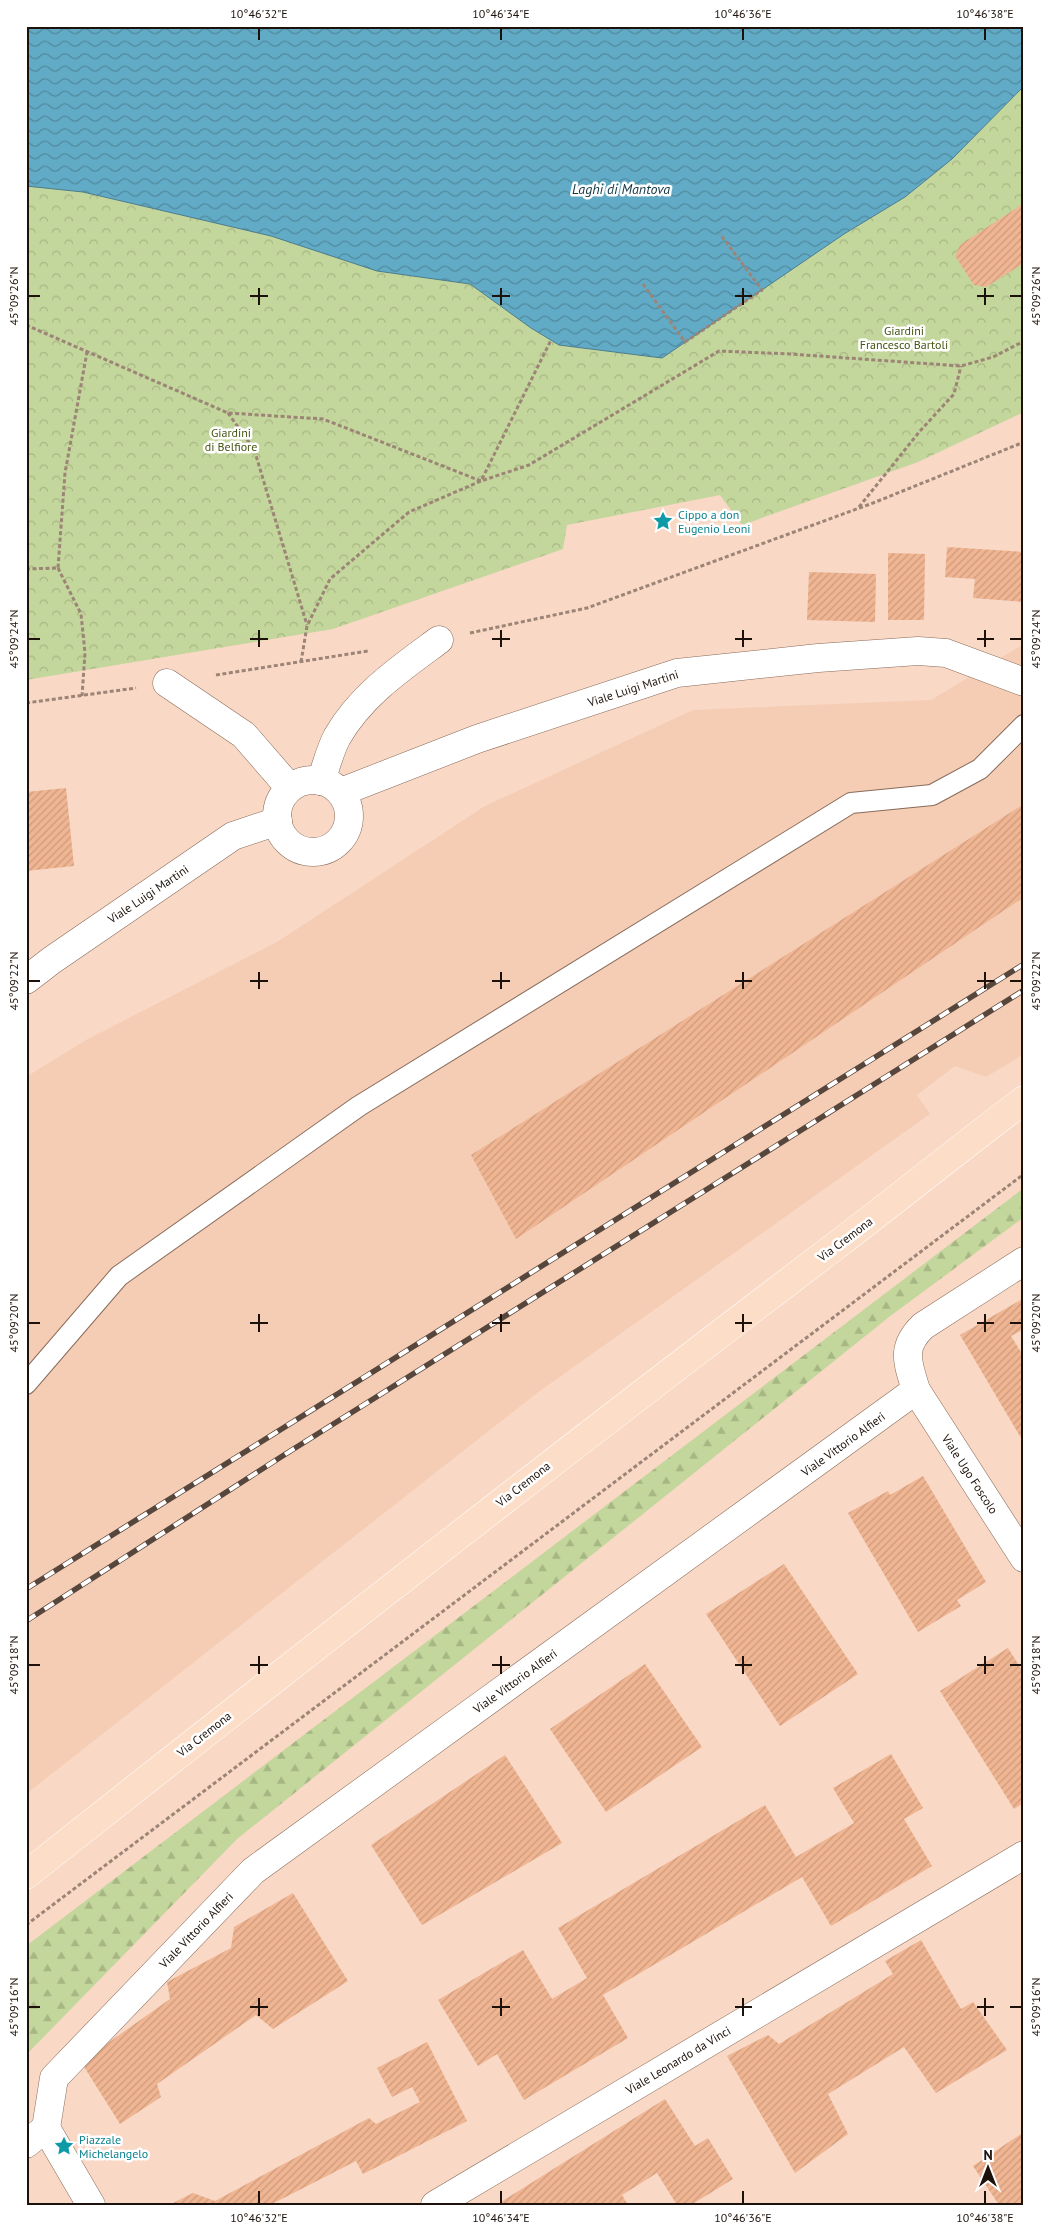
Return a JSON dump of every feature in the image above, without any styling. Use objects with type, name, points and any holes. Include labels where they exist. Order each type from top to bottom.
[{"type":"main road","name":"Via Cremona","points":[[26,1875],[581,1439],[910,1190],[974,1136],[1024,1100]]},
{"type":"street","points":[[167,683],[244,735],[290,788],[278,806],[278,821],[284,837],[292,845],[302,850],[314,852],[325,850],[344,836],[348,825],[347,802],[331,786],[337,738],[362,702],[404,666],[439,640]]},
{"type":"street","name":"Viale Luigi Martini","points":[[290,788],[299,782],[331,786],[677,673],[818,658],[918,651],[946,652],[1024,682]]},
{"type":"street","name":"Viale Luigi Martini","points":[[26,980],[52,960],[233,836],[278,821]]},
{"type":"street","points":[[916,1390],[909,1365],[907,1348],[913,1336],[923,1326],[1024,1261]]},
{"type":"street","name":"Viale Ugo Foscolo","points":[[916,1390],[1024,1558]]},
{"type":"street","name":"Viale Vittorio Alfieri","points":[[36,2136],[54,2078],[253,1871],[916,1390]]},
{"type":"street","name":"Viale Leonardo da Vinci","points":[[435,2205],[1024,1855]]},
{"type":"street","points":[[36,2136],[91,2205]]},
{"type":"lane","points":[[26,1384],[119,1276],[359,1106],[851,803],[932,795],[980,769],[1024,725]]},
{"type":"path","points":[[643,284],[686,342],[762,290],[720,234]]},
{"type":"path","points":[[26,325],[228,413],[323,419],[481,481]]},
{"type":"path","points":[[481,481],[551,340]]},
{"type":"path","points":[[301,662],[307,626],[330,579],[409,512],[481,481],[529,465],[719,351],[961,366],[993,357],[1024,341]]},
{"type":"path","points":[[82,696],[85,652],[81,614],[58,568],[65,473],[87,352]]},
{"type":"path","points":[[858,509],[920,431],[954,394],[961,366]]},
{"type":"path","points":[[228,413],[254,449],[307,626]]},
{"type":"path","points":[[439,640],[587,608],[858,509],[1024,442]]},
{"type":"path","points":[[26,569],[58,568]]},
{"type":"path","points":[[26,703],[375,650]]},
{"type":"path","points":[[26,1925],[1024,1174]]},
{"type":"shaded area","points":[[1024,644],[1024,1054],[986,1077],[955,1066],[917,1095],[930,1114],[537,1393],[26,1794],[26,1077],[86,1040],[277,942],[485,806],[693,710],[931,700]]},
{"type":"green space","points":[[26,26],[1024,26],[1024,412],[918,462],[742,525],[720,495],[567,525],[563,549],[333,629],[26,680]]},
{"type":"green space","points":[[1024,1188],[1024,1217],[889,1317],[237,1839],[26,2055],[26,1946]]},
{"type":"water","name":"Laghi di Mantova","points":[[26,26],[1024,26],[1024,86],[952,159],[905,197],[844,234],[662,358],[559,345],[531,328],[470,284],[377,271],[271,236],[83,192],[26,186]]},
{"type":"building","points":[[1024,203],[1024,263],[986,287],[974,285],[955,256],[960,245]]},
{"type":"building","points":[[947,547],[1024,552],[1024,602],[973,598],[975,579],[945,577]]},
{"type":"building","points":[[888,553],[925,554],[924,620],[888,620]]},
{"type":"building","points":[[809,572],[876,574],[875,622],[807,620]]},
{"type":"building","points":[[66,788],[74,866],[26,871],[26,792]]},
{"type":"building","points":[[1024,804],[1024,897],[516,1239],[471,1155]]},
{"type":"building","points":[[1024,1298],[1024,1329],[1011,1336],[1024,1357],[1024,1443],[960,1335]]},
{"type":"building","points":[[923,1476],[986,1582],[957,1600],[961,1606],[918,1632],[848,1513],[888,1491],[890,1495]]},
{"type":"building","points":[[784,1564],[858,1674],[780,1726],[706,1614]]},
{"type":"building","points":[[1008,1648],[1024,1673],[1024,1803],[1014,1809],[940,1691]]},
{"type":"building","points":[[645,1664],[702,1747],[606,1812],[550,1729]]},
{"type":"building","points":[[891,1754],[923,1808],[904,1819],[932,1866],[831,1926],[802,1877],[603,1995],[628,2038],[524,2100],[497,2054],[478,2066],[438,2000],[523,1950],[552,1999],[587,1978],[558,1928],[765,1805],[796,1857],[854,1823],[833,1788]]},
{"type":"building","points":[[505,1755],[562,1843],[422,1925],[371,1845]]},
{"type":"building","points":[[293,1893],[348,1981],[273,2029],[256,2015],[157,2084],[161,2097],[120,2124],[81,2062],[170,1999],[167,1982],[231,1948],[234,1927]]},
{"type":"building","points":[[921,1940],[961,2009],[973,2002],[1007,2050],[936,2093],[904,2047],[828,2094],[848,2134],[795,2173],[727,2056],[768,2035],[779,2044],[893,1974],[885,1961]]},
{"type":"building","points":[[427,2042],[467,2121],[363,2174],[356,2161],[270,2205],[169,2205],[193,2193],[215,2201],[369,2118],[376,2124],[420,2102],[412,2087],[392,2097],[377,2068]]},
{"type":"building","points":[[665,2099],[695,2146],[708,2138],[733,2179],[691,2205],[677,2205],[657,2173],[622,2195],[628,2205],[496,2205]]},
{"type":"building","points":[[1024,2132],[1024,2205],[999,2205],[973,2166]]},
{"type":"railway","points":[[26,1589],[1024,964]]},
{"type":"railway","points":[[26,1621],[284,1455],[1024,990]]},
{"type":"place","name":"Cippo a don Eugenio Leoni","points":[[663,521]]},
{"type":"place","name":"Piazzale Michelangelo","points":[[64,2146]]},
{"type":"park label","name":"Giardini Francesco Bartoli","points":[[904,337]]},
{"type":"park label","name":"Giardini di Belfiore","points":[[231,439]]}]
